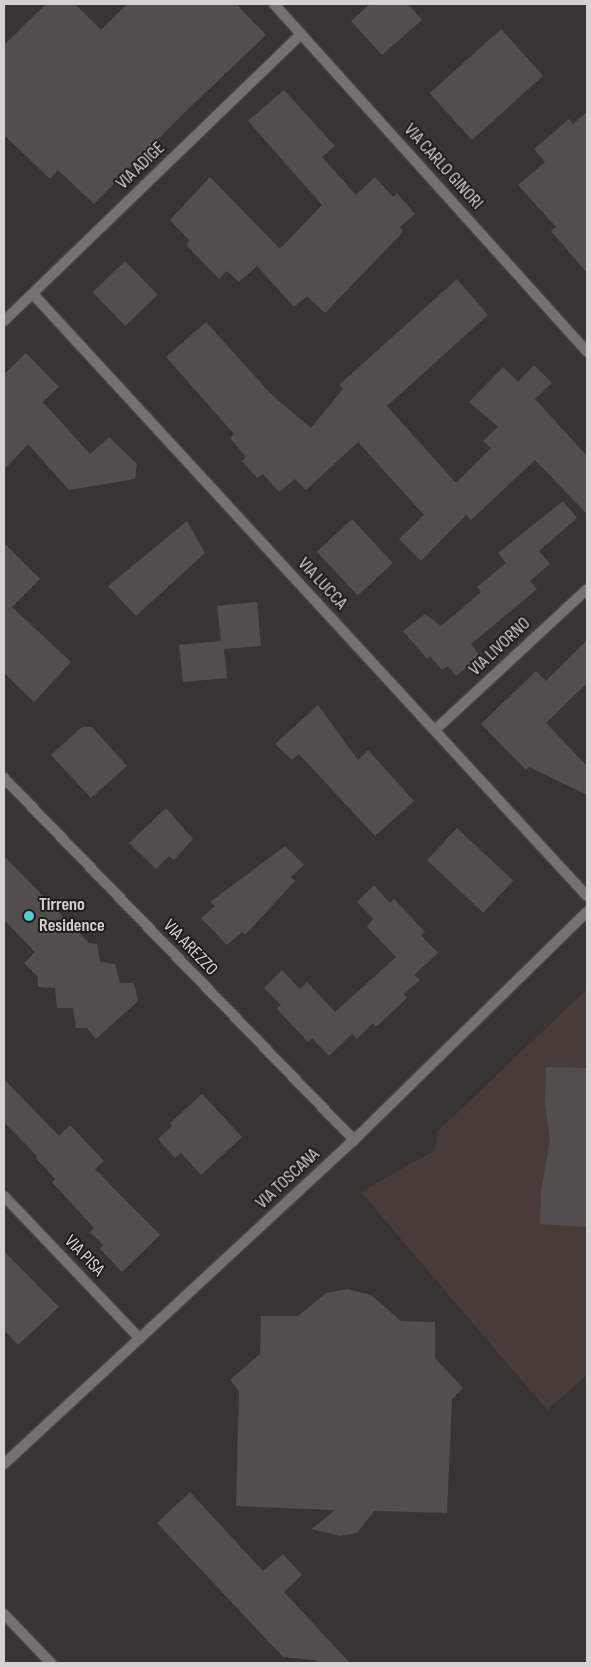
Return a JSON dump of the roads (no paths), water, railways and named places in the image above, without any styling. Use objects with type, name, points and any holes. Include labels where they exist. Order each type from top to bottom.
[{"type":"street","name":"VIA CARLO GINORI","points":[[274,4],[587,352]]},
{"type":"street","name":"VIA ADIGE","points":[[4,320],[301,34]]},
{"type":"street","name":"VIA LUCCA","points":[[32,294],[587,896]]},
{"type":"street","name":"VIA LIVORNO","points":[[435,730],[587,589]]},
{"type":"street","name":"VIA AREZZO","points":[[4,778],[354,1140]]},
{"type":"street","name":"VIA TOSCANA","points":[[4,1464],[354,1140],[587,912]]},
{"type":"street","name":"VIA PISA","points":[[4,1196],[140,1338]]},
{"type":"street","points":[[4,1614],[51,1663]]},
{"type":"place","name":"Tirreno Residence","points":[[29,916]]}]
